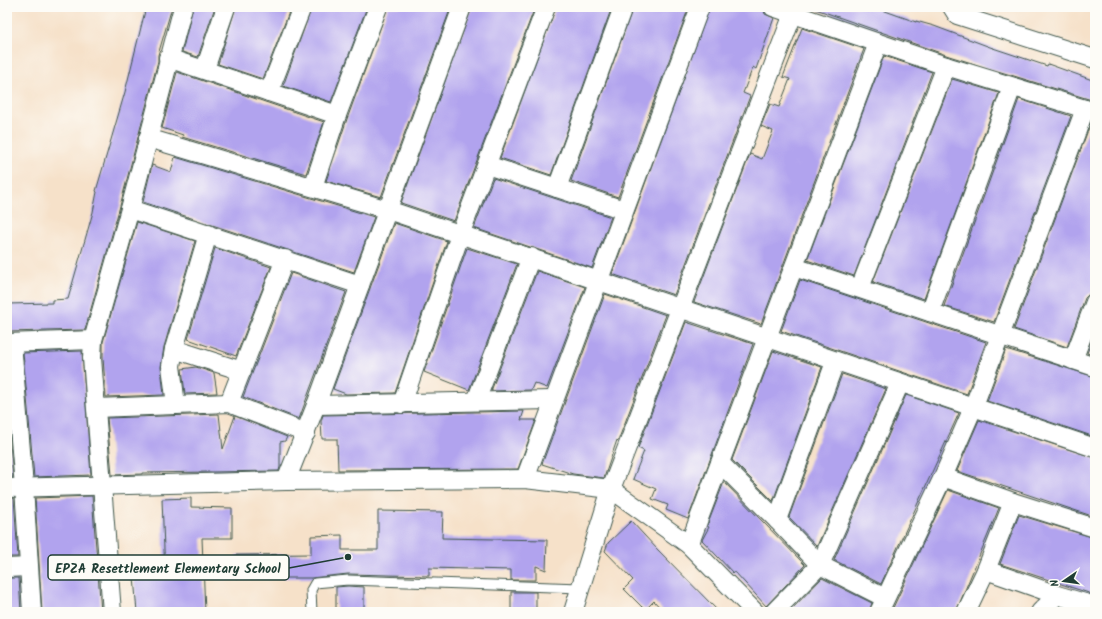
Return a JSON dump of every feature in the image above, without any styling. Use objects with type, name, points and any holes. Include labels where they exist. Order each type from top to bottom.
[{"type":"street","points":[[112,612],[92,358],[93,340],[130,209],[182,7]]},
{"type":"street","points":[[205,69],[226,7]]},
{"type":"street","points":[[269,92],[302,7]]},
{"type":"street","points":[[313,187],[337,115],[378,7]]},
{"type":"street","points":[[286,481],[306,433],[462,7]]},
{"type":"street","points":[[402,404],[460,234],[546,7]]},
{"type":"street","points":[[556,188],[623,7]]},
{"type":"street","points":[[525,479],[552,400],[700,7]]},
{"type":"street","points":[[720,463],[820,565],[882,605],[943,477],[973,408],[1090,110],[946,66],[773,7]]},
{"type":"street","points":[[952,7],[957,15],[1095,59]]},
{"type":"street","points":[[573,612],[611,489],[793,14]]},
{"type":"street","points":[[689,545],[878,43]]},
{"type":"street","points":[[168,58],[205,69],[337,115]]},
{"type":"street","points":[[860,288],[946,66]]},
{"type":"street","points":[[930,312],[1012,87]]},
{"type":"street","points":[[148,138],[388,210],[531,257],[900,384],[1095,448]]},
{"type":"street","points":[[487,165],[624,210]]},
{"type":"street","points":[[130,209],[360,285]]},
{"type":"street","points":[[176,406],[171,366],[174,350],[208,234]]},
{"type":"street","points":[[476,401],[531,257]]},
{"type":"street","points":[[229,403],[285,259]]},
{"type":"street","points":[[794,267],[1095,367]]},
{"type":"street","points":[[1073,360],[1095,302]]},
{"type":"street","points":[[32,612],[28,567],[16,487],[10,343],[93,340]]},
{"type":"street","points":[[174,350],[242,370]]},
{"type":"street","points":[[777,520],[835,362]]},
{"type":"street","points":[[774,612],[820,565],[900,384]]},
{"type":"street","points":[[316,405],[552,400]]},
{"type":"street","points":[[96,408],[229,403],[306,433]]},
{"type":"street","points":[[943,477],[1013,502],[1095,528]]},
{"type":"street","points":[[16,487],[286,481],[525,479],[611,489],[689,545],[755,612]]},
{"type":"street","points":[[966,612],[986,570],[1013,502]]},
{"type":"street","points":[[7,568],[28,567]]},
{"type":"street","points":[[986,570],[1057,595],[1095,606]]},
{"type":"street","points":[[1040,612],[1057,595]]},
{"type":"lane","points":[[312,612],[310,590],[315,583],[348,580],[580,588]]},
{"type":"building","points":[[146,7],[172,7],[158,55],[158,61],[120,206],[85,330],[7,332],[7,304],[52,303],[52,300],[68,299],[93,212],[96,191],[125,92]]},
{"type":"building","points":[[193,7],[215,7],[198,57],[182,52]]},
{"type":"building","points":[[236,7],[291,7],[263,79],[218,64]]},
{"type":"building","points":[[312,7],[367,7],[331,102],[283,86]]},
{"type":"building","points":[[388,7],[451,7],[381,197],[326,181]]},
{"type":"building","points":[[472,7],[535,7],[454,221],[401,203]]},
{"type":"building","points":[[556,7],[612,7],[551,175],[500,158]]},
{"type":"building","points":[[633,7],[689,7],[618,197],[571,181]]},
{"type":"building","points":[[710,7],[763,7],[765,14],[774,18],[756,69],[753,67],[743,93],[750,96],[674,295],[612,274]]},
{"type":"building","points":[[810,7],[874,7],[916,22],[934,26],[990,47],[1047,66],[1048,64],[1095,81],[1095,101],[949,56]]},
{"type":"building","points":[[802,28],[864,49],[761,324],[694,302],[750,154],[762,159],[773,131],[761,126],[770,104],[779,107],[790,79],[783,77]]},
{"type":"building","points":[[884,56],[932,72],[854,276],[807,260]]},
{"type":"building","points":[[177,72],[324,122],[306,174],[182,137],[183,135],[162,128]]},
{"type":"building","points":[[952,79],[999,93],[924,299],[873,282]]},
{"type":"building","points":[[1019,99],[1071,116],[994,322],[944,306]]},
{"type":"building","points":[[1091,122],[1095,122],[1095,292],[1089,294],[1085,298],[1067,347],[1014,329]]},
{"type":"building","points":[[175,157],[374,217],[354,272],[143,202],[152,165],[171,172]]},
{"type":"building","points":[[493,178],[611,217],[592,268],[474,228]]},
{"type":"building","points":[[137,222],[195,241],[164,347],[161,367],[164,395],[106,397],[103,342]]},
{"type":"building","points":[[394,223],[447,241],[395,393],[346,394],[333,389]]},
{"type":"building","points":[[215,248],[271,267],[236,356],[188,339]]},
{"type":"building","points":[[467,248],[517,264],[469,390],[424,372]]},
{"type":"building","points":[[537,271],[585,287],[547,388],[534,383],[531,390],[491,391]]},
{"type":"building","points":[[291,273],[346,292],[299,419],[243,397]]},
{"type":"building","points":[[800,280],[986,342],[967,394],[781,331]]},
{"type":"building","points":[[605,294],[666,315],[618,441],[617,440],[604,478],[573,474],[542,464]]},
{"type":"building","points":[[686,322],[753,344],[688,519],[666,510],[668,505],[652,499],[656,489],[633,479],[644,451],[638,448]]},
{"type":"building","points":[[1095,332],[1095,356],[1087,353]]},
{"type":"building","points":[[1006,349],[1095,377],[1095,437],[987,401]]},
{"type":"building","points":[[82,351],[91,475],[34,477],[23,353]]},
{"type":"building","points":[[773,351],[822,367],[773,501],[732,460]]},
{"type":"building","points":[[196,367],[214,373],[217,393],[185,394],[182,369]]},
{"type":"building","points":[[842,374],[886,389],[817,546],[789,517]]},
{"type":"building","points":[[906,395],[959,413],[881,584],[834,560]]},
{"type":"building","points":[[7,409],[13,477],[7,478]]},
{"type":"building","points":[[524,411],[521,420],[536,420],[518,469],[338,470],[337,439],[322,439],[321,421],[323,415]]},
{"type":"building","points":[[219,414],[223,449],[235,416],[287,437],[285,441],[280,442],[279,471],[142,473],[112,475],[107,418]]},
{"type":"building","points":[[979,420],[1095,458],[1095,517],[957,471]]},
{"type":"building","points":[[724,482],[805,565],[766,606],[735,572],[733,573],[702,540],[709,527],[707,526]]},
{"type":"building","points":[[948,490],[999,508],[956,612],[891,612]]},
{"type":"building","points":[[92,496],[101,612],[42,612],[35,498]]},
{"type":"building","points":[[7,498],[14,498],[18,557],[7,557]]},
{"type":"building","points":[[191,498],[191,507],[232,508],[232,538],[202,538],[205,612],[137,612],[134,577],[165,574],[162,499]]},
{"type":"building","points":[[378,511],[443,512],[442,538],[547,540],[546,570],[536,566],[536,580],[511,580],[511,570],[429,568],[429,576],[348,574],[311,578],[236,578],[236,555],[311,554],[311,536],[342,535],[342,550],[378,550]]},
{"type":"building","points":[[1019,515],[1095,538],[1095,595],[1000,564]]},
{"type":"building","points":[[631,521],[719,612],[664,612],[654,601],[645,610],[624,589],[633,580],[605,551],[608,543]]},
{"type":"building","points":[[7,578],[19,578],[21,612],[10,612]]},
{"type":"building","points":[[822,578],[872,603],[869,612],[789,612]]},
{"type":"building","points":[[336,587],[364,587],[364,612],[336,612]]},
{"type":"building","points":[[511,592],[536,592],[536,612],[511,612]]},
{"type":"building","points":[[1060,607],[1078,612],[1055,612]]},
{"type":"place","name":"EPZA Resettlement Elementary School","points":[[348,557]]}]
